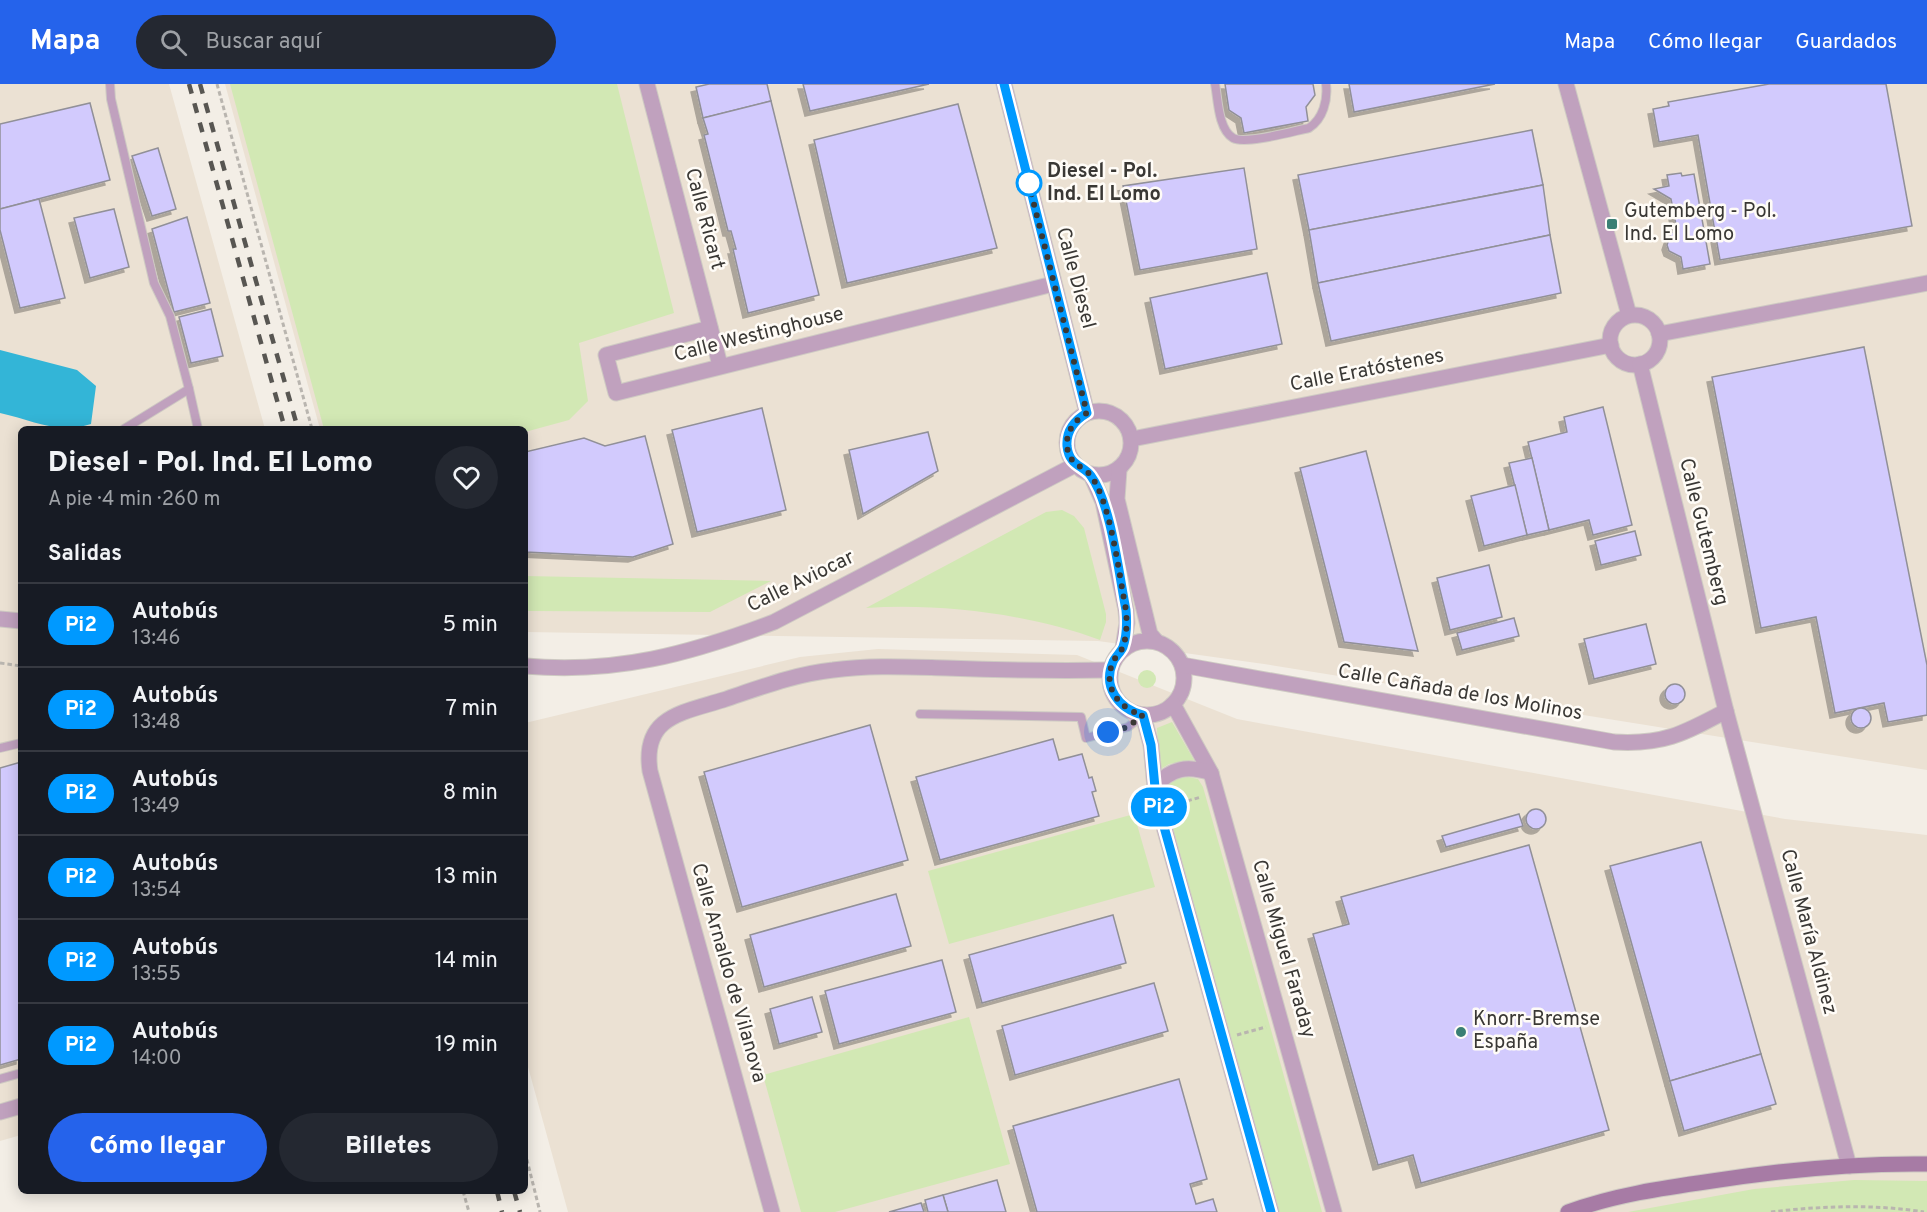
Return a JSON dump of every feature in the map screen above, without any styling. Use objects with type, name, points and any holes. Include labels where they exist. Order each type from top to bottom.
[{"type":"street","name":"Calle Ricart","points":[[647,84],[720,365]]},
{"type":"street","name":"Calle Diesel","points":[[1004,84],[1087,413]]},
{"type":"street","points":[[1566,84],[1629,315]]},
{"type":"street","points":[[1659,334],[1927,283]]},
{"type":"street","name":"Calle Westinghouse","points":[[710,328],[606,355],[616,393],[720,365],[1053,284]]},
{"type":"street","points":[[1629,315],[1636,315],[1651,321],[1659,334],[1658,350],[1648,361],[1640,364],[1623,362],[1616,357],[1611,345],[1611,333],[1615,325],[1629,315]]},
{"type":"street","name":"Calle Eratóstenes","points":[[1132,439],[1611,345]]},
{"type":"street","name":"Calle Gutemberg","points":[[1640,364],[1726,711]]},
{"type":"street","points":[[1090,475],[1109,475],[1119,470],[1131,453],[1132,439],[1126,424],[1118,416],[1108,412],[1087,413],[1072,426],[1067,446],[1075,465],[1090,475],[1103,502],[1126,610],[1127,623],[1123,648],[1110,670],[1113,694],[1131,712],[1143,715],[1154,714],[1173,704],[1183,686],[1182,665],[1176,654],[1156,641],[1150,634],[1117,499],[1119,470]]},
{"type":"street","name":"Calle Aviocar","points":[[528,666],[604,667],[639,663],[723,641],[774,622],[1075,465]]},
{"type":"street","points":[[0,619],[18,621]]},
{"type":"street","points":[[1123,648],[1140,641],[1156,641]]},
{"type":"street","name":"Calle Cañada de los Molinos","points":[[1182,665],[1614,742],[1638,743],[1665,740],[1683,734],[1726,711]]},
{"type":"street","name":"Calle Arnaldo de Vilanova","points":[[772,1212],[650,771],[648,745],[660,724],[796,676],[831,670],[872,667],[1110,670]]},
{"type":"street","name":"Calle Miguel Faraday","points":[[1173,704],[1211,773],[1334,1212]]},
{"type":"street","name":"Calle María Aldinez","points":[[1726,711],[1849,1166]]},
{"type":"street","points":[[1143,715],[1151,745],[1159,809],[1271,1212]]},
{"type":"street","points":[[1155,786],[1175,770],[1187,768],[1211,773]]},
{"type":"street","points":[[0,1112],[18,1107]]},
{"type":"street","points":[[1568,1212],[1614,1199],[1687,1184],[1849,1166],[1927,1164]]},
{"type":"lane","points":[[110,84],[111,99],[154,283],[170,316],[197,426]]},
{"type":"lane","points":[[1215,84],[1226,129],[1233,138],[1244,140],[1309,128],[1316,123],[1323,111],[1326,84]]},
{"type":"lane","points":[[129,426],[189,389]]},
{"type":"lane","points":[[920,714],[1081,717],[1086,738],[1128,727],[1143,715]]},
{"type":"lane","points":[[0,748],[18,744]]},
{"type":"lane","points":[[0,1079],[18,1074]]},
{"type":"path","points":[[217,84],[311,426]]},
{"type":"path","points":[[0,663],[18,666]]},
{"type":"path","points":[[1159,809],[1216,793]]},
{"type":"path","points":[[1223,1039],[1282,1023]]},
{"type":"path","points":[[528,1164],[540,1212]]},
{"type":"path","points":[[464,1194],[469,1212]]},
{"type":"path","points":[[1771,1212],[1889,1208],[1924,1212]]},
{"type":"shaded area","points":[[0,84],[169,84],[264,426],[18,426],[18,1136],[0,1141]]},
{"type":"shaded area","points":[[225,84],[1927,84],[1927,770],[1264,664],[1098,641],[528,632],[528,426],[319,426]]},
{"type":"shaded area","points":[[878,649],[1077,655],[1237,719],[1785,819],[1927,835],[1927,1212],[568,1212],[528,1067],[528,722],[800,657]]},
{"type":"green space","points":[[230,84],[617,84],[674,313],[579,343],[588,401],[569,420],[528,431],[528,426],[323,426]]},
{"type":"green space","points":[[1062,510],[1074,516],[1084,528],[1106,614],[1100,640],[1044,623],[985,612],[924,607],[866,608],[1046,512]]},
{"type":"green space","points":[[528,576],[771,581],[710,612],[528,611]]},
{"type":"green space","points":[[1143,670],[1151,670],[1156,675],[1154,686],[1143,688],[1138,683],[1138,675]]},
{"type":"green space","points":[[1172,722],[1194,760],[1169,764],[1159,770],[1157,728]]},
{"type":"green space","points":[[1188,777],[1198,779],[1203,787],[1322,1212],[1279,1212],[1164,800],[1165,787],[1175,779]]},
{"type":"green space","points":[[1134,814],[1155,887],[949,944],[928,871]]},
{"type":"green space","points":[[969,1017],[1010,1164],[835,1212],[801,1212],[763,1075]]},
{"type":"green space","points":[[1854,1180],[1927,1181],[1927,1212],[1628,1212],[1754,1189]]},
{"type":"water","points":[[0,350],[77,370],[96,386],[91,424],[50,426],[0,413]]},
{"type":"building","points":[[709,84],[767,84],[771,101],[703,118],[696,87]]},
{"type":"building","points":[[803,84],[929,84],[810,111]]},
{"type":"building","points":[[1225,84],[1313,84],[1315,95],[1306,107],[1308,121],[1244,133],[1241,118],[1229,110]]},
{"type":"building","points":[[1349,84],[1495,84],[1354,112]]},
{"type":"building","points":[[1769,84],[1886,84],[1912,226],[1720,260],[1698,135],[1659,142],[1653,109],[1669,106],[1668,102]]},
{"type":"building","points":[[771,101],[819,295],[748,313],[733,249],[736,249],[731,231],[728,231],[704,135],[708,134],[703,118]]},
{"type":"building","points":[[90,103],[110,180],[0,209],[0,124]]},
{"type":"building","points":[[958,104],[997,248],[847,283],[814,140]]},
{"type":"building","points":[[1532,130],[1543,185],[1309,230],[1298,175]]},
{"type":"building","points":[[158,148],[176,209],[152,216],[132,156]]},
{"type":"building","points":[[1244,168],[1257,249],[1140,270],[1123,186]]},
{"type":"building","points":[[1681,173],[1682,176],[1694,174],[1710,264],[1683,269],[1681,257],[1669,251],[1667,245],[1671,233],[1677,230],[1671,199],[1654,189],[1669,186],[1667,175]]},
{"type":"building","points":[[1543,185],[1550,235],[1318,283],[1309,230]]},
{"type":"building","points":[[39,199],[65,298],[20,308],[0,230],[0,209]]},
{"type":"building","points":[[114,209],[129,267],[90,278],[74,218]]},
{"type":"building","points":[[187,217],[210,303],[174,312],[152,229]]},
{"type":"building","points":[[1550,235],[1561,293],[1331,341],[1318,283]]},
{"type":"building","points":[[1267,273],[1282,344],[1165,369],[1150,298]]},
{"type":"building","points":[[211,309],[223,356],[191,363],[179,317]]},
{"type":"building","points":[[1864,347],[1927,665],[1927,715],[1888,722],[1884,703],[1835,713],[1816,617],[1761,628],[1712,377]]},
{"type":"building","points":[[1603,407],[1632,525],[1593,535],[1589,520],[1549,530],[1528,442],[1567,432],[1564,417]]},
{"type":"building","points":[[762,408],[786,510],[697,532],[672,430]]},
{"type":"building","points":[[928,432],[938,471],[863,514],[849,450]]},
{"type":"building","points":[[645,436],[673,544],[633,557],[528,552],[528,451],[584,438],[605,446]]},
{"type":"building","points":[[1366,451],[1418,651],[1344,642],[1300,468]]},
{"type":"building","points":[[1532,458],[1549,530],[1527,535],[1509,463]]},
{"type":"building","points":[[1515,485],[1527,535],[1484,546],[1471,496]]},
{"type":"building","points":[[1635,531],[1641,555],[1601,565],[1595,541]]},
{"type":"building","points":[[1489,565],[1502,617],[1450,630],[1437,578]]},
{"type":"building","points":[[1514,618],[1519,636],[1462,650],[1457,633]]},
{"type":"building","points":[[1646,624],[1656,664],[1594,679],[1584,639]]},
{"type":"building","points":[[1671,684],[1679,684],[1685,690],[1685,698],[1679,704],[1671,704],[1665,698],[1665,690]]},
{"type":"building","points":[[1861,708],[1868,711],[1871,718],[1868,725],[1861,728],[1854,725],[1851,718],[1854,711]]},
{"type":"building","points":[[870,725],[908,860],[742,907],[704,772]]},
{"type":"building","points":[[1053,739],[1059,760],[1082,754],[1089,778],[1092,777],[1096,791],[1092,792],[1099,816],[940,860],[916,777]]},
{"type":"building","points":[[18,763],[18,1060],[0,1065],[0,768]]},
{"type":"building","points":[[1532,809],[1540,809],[1546,815],[1546,823],[1540,829],[1532,829],[1526,823],[1526,815]]},
{"type":"building","points":[[1519,814],[1523,826],[1446,847],[1442,836]]},
{"type":"building","points":[[1701,842],[1761,1054],[1670,1081],[1610,866]]},
{"type":"building","name":"Knorr-Bremse España","points":[[1529,845],[1609,1130],[1421,1183],[1413,1155],[1378,1165],[1313,934],[1349,924],[1341,897]]},
{"type":"building","points":[[896,894],[911,946],[764,987],[750,935]]},
{"type":"building","points":[[1113,915],[1126,963],[982,1003],[969,955]]},
{"type":"building","points":[[942,960],[956,1012],[839,1044],[825,991]]},
{"type":"building","points":[[1154,983],[1168,1031],[1015,1075],[1002,1026]]},
{"type":"building","points":[[812,997],[822,1032],[779,1044],[770,1009]]},
{"type":"building","points":[[1761,1054],[1776,1104],[1684,1131],[1670,1081]]},
{"type":"building","points":[[1179,1079],[1207,1179],[1190,1184],[1196,1204],[1213,1199],[1217,1212],[1037,1212],[1013,1126]]},
{"type":"building","points":[[997,1180],[1006,1212],[948,1212],[943,1195]]},
{"type":"building","points":[[943,1195],[948,1212],[928,1212],[925,1200]]},
{"type":"building","points":[[921,1203],[924,1212],[889,1212]]},
{"type":"railway","points":[[189,84],[284,426]]},
{"type":"railway","points":[[200,84],[297,426]]},
{"type":"railway","points":[[498,1194],[502,1212]]},
{"type":"railway","points":[[515,1194],[520,1212]]},
{"type":"bus line","name":"Pi2","points":[[1004,84],[1087,413],[1072,426],[1067,446],[1069,456],[1075,465],[1090,475],[1103,502],[1126,610],[1127,623],[1123,648],[1113,660],[1109,682],[1120,705],[1131,712],[1143,715],[1148,731],[1156,798],[1271,1212]]},
{"type":"place","name":"Diesel - Pol. Ind. El Lomo","points":[[1029,183]]},
{"type":"place","name":"Gutemberg - Pol. Ind. El Lomo","points":[[1612,224]]},
{"type":"place","name":"Knorr-Bremse España","points":[[1461,1032]]},
{"type":"route","points":[[1029,183],[1026,173],[1087,413],[1072,426],[1067,446],[1069,456],[1075,465],[1090,475],[1103,502],[1126,610],[1127,623],[1123,648],[1113,660],[1109,682],[1120,705],[1131,712],[1143,715],[1128,727],[1108,732]]}]
